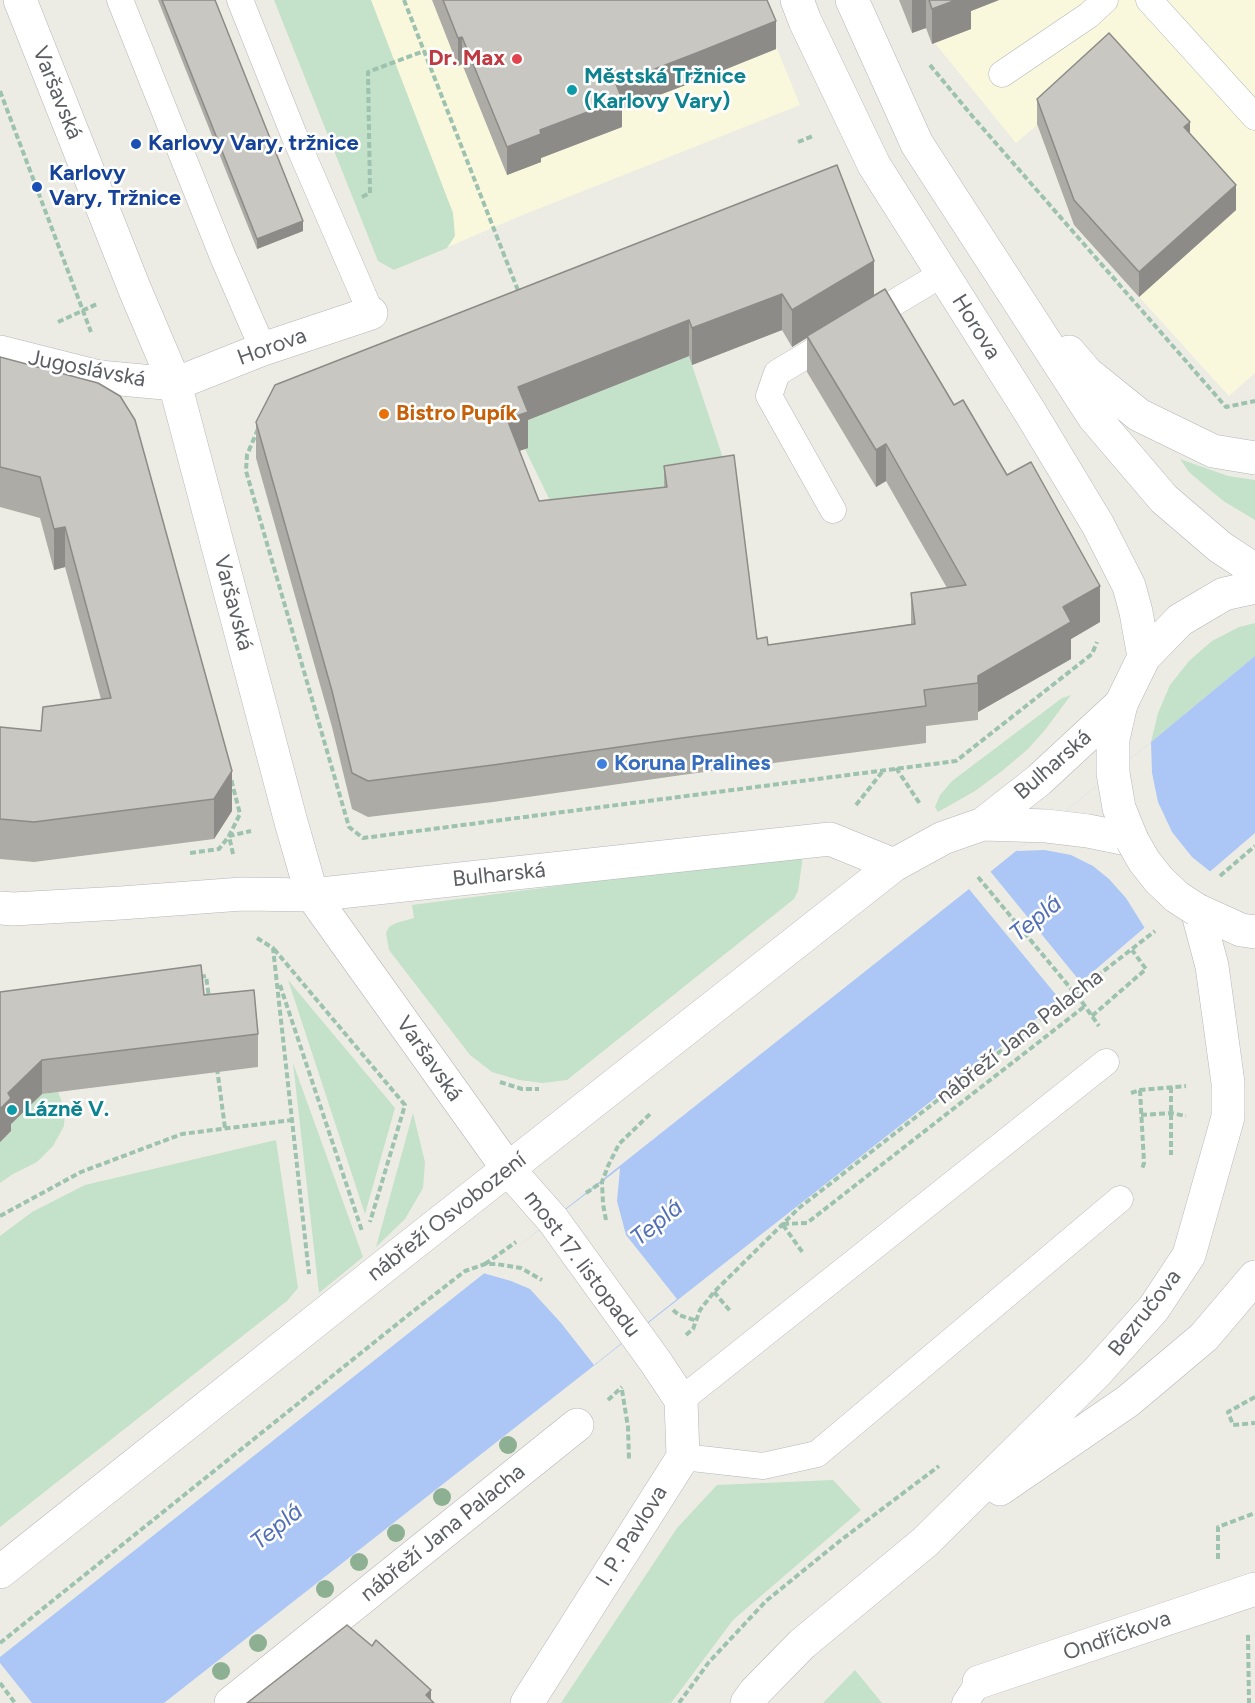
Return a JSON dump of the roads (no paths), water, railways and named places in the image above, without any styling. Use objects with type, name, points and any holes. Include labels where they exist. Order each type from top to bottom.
[{"type":"street","name":"Varšavská","points":[[20,0],[135,290],[175,384],[312,895],[508,1169]]},
{"type":"street","name":"Horova","points":[[797,0],[874,165],[1030,412],[1098,525],[1129,586],[1144,657]]},
{"type":"street","points":[[852,0],[917,144],[1094,417],[1164,499],[1220,547],[1255,570]]},
{"type":"street","points":[[996,266],[1087,373],[1139,415],[1213,451],[1255,459]]},
{"type":"street","name":"Horova","points":[[175,384],[263,349],[371,313]]},
{"type":"street","name":"Jugoslávská","points":[[0,352],[109,378],[175,384]]},
{"type":"street","points":[[1255,587],[1224,594],[1180,620],[1144,657],[1121,704],[1113,739],[1113,773],[1119,808],[1132,840],[1144,861],[1177,897],[1197,910],[1241,930],[1255,932]]},
{"type":"street","name":"Bulharská","points":[[0,908],[109,904],[242,894],[312,895],[830,839],[894,865],[943,838],[983,824],[1039,780],[1121,704]]},
{"type":"street","name":"Bulharská","points":[[983,824],[1047,826],[1132,840]]},
{"type":"street","name":"nábřeží Osvobození","points":[[0,1572],[894,865]]},
{"type":"street","name":"Bezručova","points":[[747,1703],[802,1644],[925,1542],[1098,1372],[1154,1308],[1189,1255],[1228,1117],[1228,1083],[1212,966],[1197,910]]},
{"type":"street","name":"most 17. listopadu","points":[[508,1169],[553,1220],[655,1361],[681,1401]]},
{"type":"street","name":"Bezručova","points":[[925,1542],[1128,1401],[1204,1337],[1255,1277]]},
{"type":"street","points":[[681,1401],[682,1457]]},
{"type":"street","name":"nábřeží Jana Palacha","points":[[231,1703],[577,1425]]},
{"type":"street","name":"I. P. Pavlova","points":[[526,1703],[682,1457]]},
{"type":"street","name":"Ondříčkova","points":[[972,1693],[1251,1590]]},
{"type":"lane","points":[[120,0],[263,349]]},
{"type":"lane","points":[[240,0],[294,135],[371,313]]},
{"type":"lane","points":[[1002,74],[1089,15],[1105,0]]},
{"type":"lane","points":[[1149,0],[1255,117]]},
{"type":"lane","points":[[833,510],[769,396],[777,374],[942,274]]},
{"type":"lane","points":[[681,1401],[1106,1062]]},
{"type":"lane","points":[[682,1457],[763,1466],[817,1454],[1120,1199]]},
{"type":"water","name":"Teplá","points":[[1255,656],[1255,833],[1060,1000],[164,1703],[0,1703],[0,1657],[969,889]]},
{"type":"place","name":"Dr. Max","points":[[517,59]]},
{"type":"place","name":"Městská Tržnice (Karlovy Vary)","points":[[572,90]]},
{"type":"place","name":"Karlovy Vary, tržnice","points":[[136,144]]},
{"type":"place","name":"Karlovy Vary, Tržnice","points":[[37,187]]},
{"type":"place","name":"Bistro Pupík","points":[[384,414]]},
{"type":"place","name":"Koruna Pralines","points":[[602,764]]},
{"type":"place","name":"Lázně V.","points":[[12,1110]]}]
